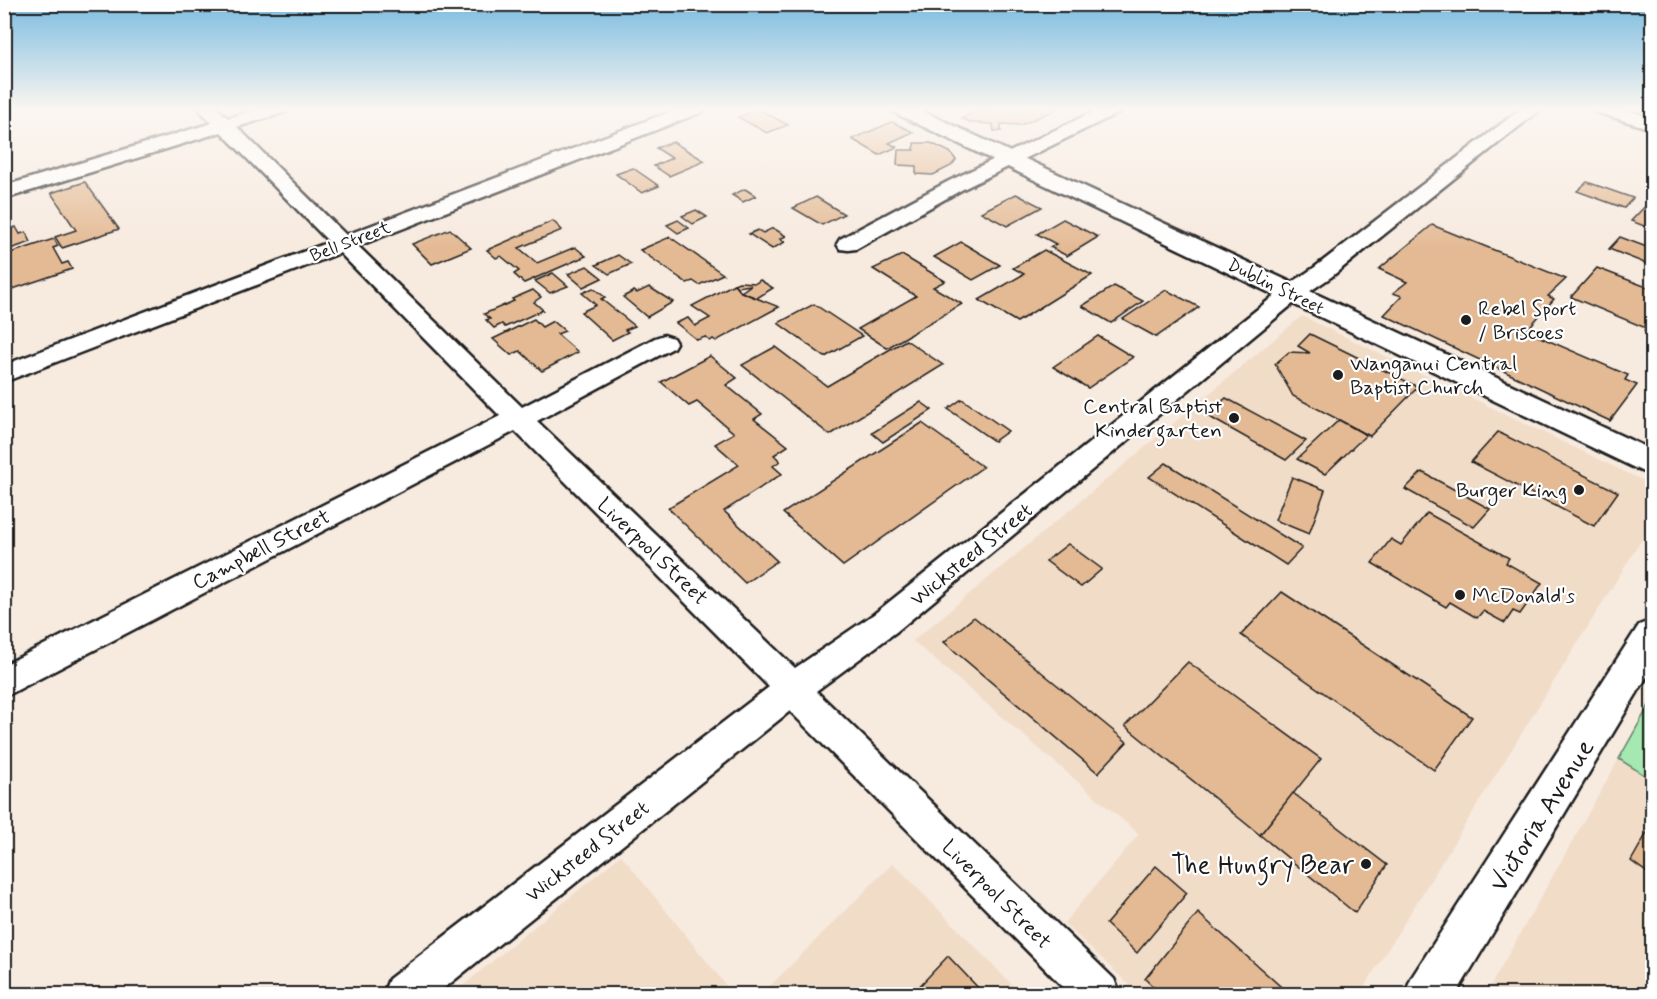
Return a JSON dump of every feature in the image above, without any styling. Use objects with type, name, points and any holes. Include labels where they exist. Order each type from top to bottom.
[{"type":"main road","name":"Dublin Street","points":[[1001,155],[1653,463]]},
{"type":"main road","name":"Victoria Avenue","points":[[1429,994],[1653,636]]},
{"type":"street","points":[[4,193],[109,155]]},
{"type":"street","name":"Liverpool Street","points":[[254,155],[518,418],[774,668],[791,690],[1099,994]]},
{"type":"street","name":"Bell Street","points":[[4,374],[575,155]]},
{"type":"street","points":[[848,244],[956,185],[1019,155]]},
{"type":"street","name":"Wicksteed Street","points":[[404,994],[791,690],[885,623],[1292,294],[1323,273],[1474,155]]},
{"type":"street","name":"Campbell Street","points":[[4,682],[492,430],[543,408],[664,343]]},
{"type":"shaded area","points":[[1302,316],[1652,485],[1652,523],[1360,994],[1139,994],[1064,923],[1139,834],[913,641]]},
{"type":"shaded area","points":[[1619,759],[1652,780],[1652,994],[1486,994]]},
{"type":"shaded area","points":[[621,855],[733,994],[453,994]]},
{"type":"shaded area","points":[[893,863],[1021,994],[762,994]]},
{"type":"green space","points":[[1652,700],[1652,780],[1619,759]]},
{"type":"building","points":[[667,155],[694,155],[705,161],[669,176],[654,166],[672,158]]},
{"type":"building","points":[[898,155],[952,155],[956,160],[951,166],[933,175],[916,174],[916,166],[897,165]]},
{"type":"building","points":[[633,168],[659,186],[642,193],[616,174]]},
{"type":"building","points":[[85,182],[119,229],[62,248],[55,237],[76,230],[51,193]]},
{"type":"building","points":[[1587,182],[1633,198],[1624,208],[1577,191]]},
{"type":"building","points":[[745,189],[756,196],[743,202],[732,195]]},
{"type":"building","points":[[1016,194],[1042,207],[1007,226],[981,212]]},
{"type":"building","points":[[816,197],[844,214],[822,225],[793,208]]},
{"type":"building","points":[[1652,198],[1652,229],[1631,221],[1651,200]]},
{"type":"building","points":[[696,210],[707,217],[693,224],[682,216]]},
{"type":"building","points":[[1063,219],[1098,237],[1067,256],[1050,247],[1056,244],[1037,234]]},
{"type":"building","points":[[678,220],[689,228],[678,233],[667,225]]},
{"type":"building","points":[[553,221],[562,230],[519,248],[537,263],[575,247],[586,256],[524,283],[514,274],[519,271],[501,256],[496,258],[487,250]]},
{"type":"building","name":"Rebel Sport / Briscoes","points":[[1432,225],[1566,279],[1548,296],[1554,299],[1526,331],[1628,375],[1625,380],[1637,385],[1610,421],[1384,315],[1402,296],[1393,293],[1407,282],[1379,269]]},
{"type":"building","points":[[16,227],[20,234],[26,232],[31,242],[4,251],[4,231]]},
{"type":"building","points":[[773,228],[786,236],[780,239],[785,242],[772,249],[749,234],[758,230],[763,233]]},
{"type":"building","points":[[450,229],[471,248],[432,264],[412,244]]},
{"type":"building","points":[[670,237],[723,274],[699,285],[693,281],[687,283],[640,250]]},
{"type":"building","points":[[1620,237],[1652,249],[1652,266],[1609,249]]},
{"type":"building","points":[[54,239],[58,246],[53,248],[62,264],[68,262],[72,269],[4,292],[4,255]]},
{"type":"building","points":[[961,242],[1000,265],[973,280],[934,257]]},
{"type":"building","points":[[1044,250],[1092,275],[1017,322],[979,300],[1024,274],[1013,268]]},
{"type":"building","points":[[618,255],[631,264],[609,274],[596,265]]},
{"type":"building","points":[[902,255],[945,281],[933,287],[962,304],[887,348],[858,329],[916,296],[873,269]]},
{"type":"building","points":[[587,266],[602,278],[583,287],[568,274]]},
{"type":"building","points":[[1597,268],[1652,289],[1652,334],[1644,331],[1646,328],[1571,297]]},
{"type":"building","points":[[553,273],[568,286],[550,293],[535,281]]},
{"type":"building","points":[[760,280],[773,288],[757,298],[741,292],[751,285],[737,287],[734,284],[756,283]]},
{"type":"building","points":[[734,284],[741,292],[779,307],[716,341],[713,339],[710,341],[705,337],[697,340],[676,323],[688,318],[695,326],[710,318],[692,306]]},
{"type":"building","points":[[1114,286],[1143,301],[1111,323],[1082,306]]},
{"type":"building","points":[[649,287],[673,302],[647,317],[623,297]]},
{"type":"building","points":[[593,288],[605,297],[601,299],[635,326],[612,340],[581,312],[596,305],[582,293]]},
{"type":"building","points":[[533,290],[541,297],[534,302],[543,310],[505,327],[502,324],[494,328],[486,320],[490,319],[484,314]]},
{"type":"building","points":[[1166,290],[1199,307],[1156,337],[1123,319]]},
{"type":"building","points":[[814,304],[862,336],[825,357],[778,323]]},
{"type":"building","points":[[534,319],[542,327],[553,321],[565,331],[557,334],[578,352],[542,371],[520,351],[511,355],[493,339]]},
{"type":"building","name":"Wanganui Central Baptist Church","points":[[1310,334],[1418,387],[1370,436],[1293,396],[1275,364],[1289,352],[1310,353],[1298,346]]},
{"type":"building","points":[[1098,336],[1133,357],[1088,388],[1053,367]]},
{"type":"building","points":[[906,340],[943,365],[830,435],[742,365],[775,347],[827,386]]},
{"type":"building","points":[[710,356],[737,378],[726,385],[762,414],[754,419],[788,446],[774,455],[780,461],[773,466],[782,474],[724,511],[777,561],[745,583],[668,508],[739,465],[715,444],[734,433],[697,402],[689,406],[661,382]]},
{"type":"building","points":[[1226,398],[1306,441],[1286,460],[1206,415]]},
{"type":"building","points":[[962,399],[1008,431],[994,441],[948,409]]},
{"type":"building","points":[[921,402],[932,410],[883,442],[872,433]]},
{"type":"building","points":[[1339,420],[1366,435],[1325,474],[1297,459]]},
{"type":"building","points":[[922,423],[983,467],[843,566],[783,513]]},
{"type":"building","points":[[1498,432],[1618,492],[1594,526],[1471,462]]},
{"type":"building","points":[[1166,463],[1302,548],[1286,565],[1149,477]]},
{"type":"building","points":[[1422,472],[1490,509],[1474,527],[1405,489]]},
{"type":"building","points":[[1292,477],[1325,490],[1309,534],[1275,520]]},
{"type":"building","points":[[1427,513],[1509,558],[1506,563],[1542,583],[1520,614],[1513,611],[1505,623],[1483,611],[1477,618],[1450,602],[1446,607],[1372,563],[1391,539],[1401,545]]},
{"type":"building","points":[[1068,544],[1102,569],[1081,587],[1046,561]]},
{"type":"building","points":[[1282,592],[1472,717],[1434,770],[1241,635]]},
{"type":"building","points":[[974,617],[1127,742],[1098,773],[944,642]]},
{"type":"building","points":[[1188,662],[1321,759],[1260,835],[1125,726]]},
{"type":"building","points":[[1293,793],[1387,865],[1355,913],[1260,835]]},
{"type":"building","points":[[1652,824],[1652,876],[1631,861]]},
{"type":"building","points":[[1156,866],[1187,893],[1137,953],[1106,924]]},
{"type":"building","points":[[1198,913],[1289,994],[1161,994],[1145,979]]},
{"type":"building","points":[[948,956],[984,994],[912,994]]},
{"type":"place","name":"Rebel Sport / Briscoes","points":[[1466,320]]},
{"type":"place","name":"Wanganui Central Baptist Church","points":[[1338,375]]},
{"type":"place","name":"Central Baptist Kindergarten","points":[[1234,418]]},
{"type":"place","name":"Burger King","points":[[1579,490]]},
{"type":"place","name":"McDonald's","points":[[1460,595]]},
{"type":"place","name":"The Hungry Bear","points":[[1366,864]]}]
